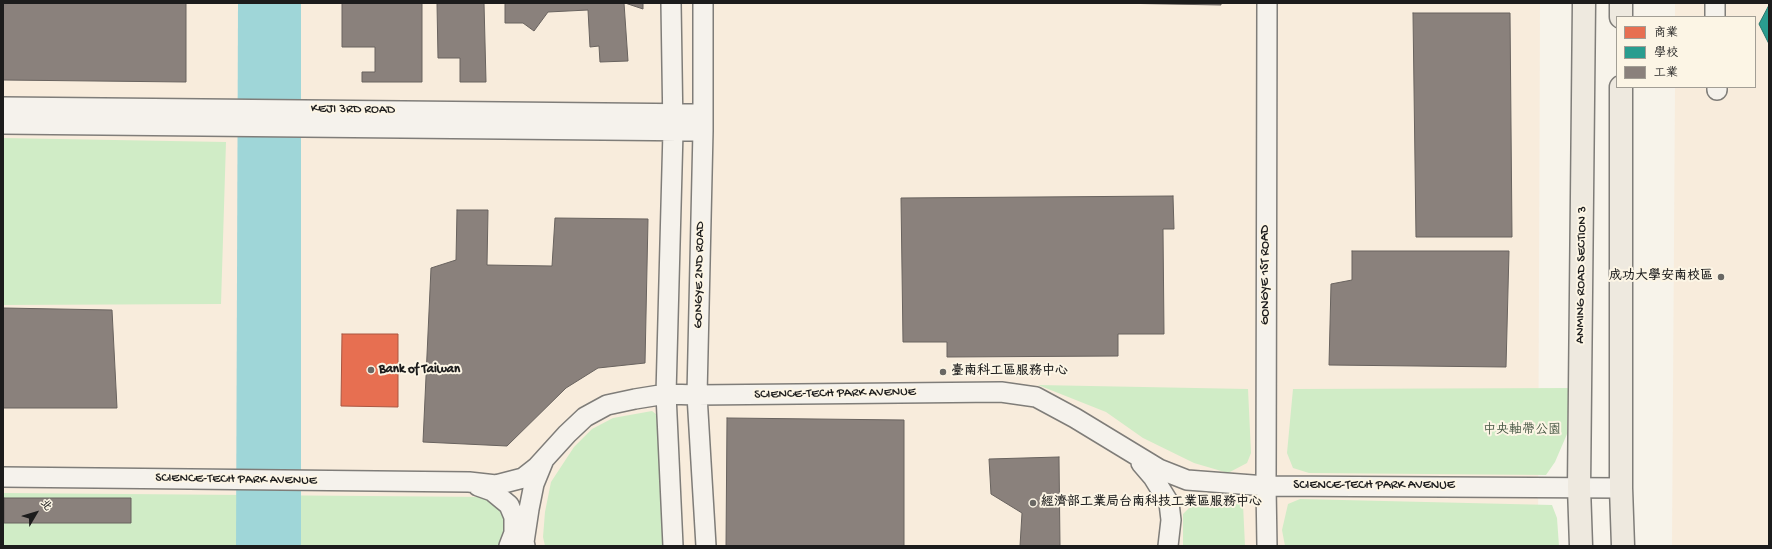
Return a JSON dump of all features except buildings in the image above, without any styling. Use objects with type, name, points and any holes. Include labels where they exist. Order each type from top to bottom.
[{"type":"main road","name":"ANMING ROAD SECTION 3","points":[[1581,546],[1580,487],[1584,3]]},
{"type":"main road","points":[[1621,3],[1621,16]]},
{"type":"main road","points":[[1621,88],[1621,488],[1623,546]]},
{"type":"street","points":[[671,3],[672,122],[666,394],[673,546]]},
{"type":"street","name":"GONGYE 2ND ROAD","points":[[703,3],[703,122],[697,395],[706,546]]},
{"type":"street","name":"GONGYE 1ST ROAD","points":[[1267,3],[1267,546]]},
{"type":"street","points":[[1715,3],[1715,16]]},
{"type":"street","name":"KEJI 3RD ROAD","points":[[3,107],[672,122]]},
{"type":"street","name":"KEJI 3RD ROAD","points":[[3,124],[703,122]]},
{"type":"street","name":"SCIENCE-TECH PARK AVENUE","points":[[3,477],[469,482],[496,485],[523,478],[585,417],[607,405],[666,394],[1001,392],[1036,397],[1075,418],[1133,455],[1159,469],[1188,480],[1266,486],[1621,488]]},
{"type":"street","name":"SCIENCE-TECH PARK AVENUE","points":[[1133,455],[1153,477],[1169,503],[1172,520],[1168,546]]},
{"type":"street","name":"SCIENCE-TECH PARK AVENUE","points":[[525,546],[524,542],[534,484],[543,460]]},
{"type":"street","name":"SCIENCE-TECH PARK AVENUE","points":[[469,482],[492,491],[509,505],[514,517],[514,533],[509,546]]},
{"type":"shaded area","points":[[3,3],[1540,3],[1538,546],[3,546]]},
{"type":"shaded area","name":"成功大學安南校區","points":[[1675,3],[1769,3],[1769,546],[1672,546],[1675,88],[1756,88],[1756,16],[1675,16]]},
{"type":"green space","points":[[3,138],[226,142],[221,304],[3,305]]},
{"type":"green space","points":[[1038,385],[1248,389],[1251,453],[1247,463],[1228,473],[1194,463],[1143,438],[1106,412]]},
{"type":"green space","name":"中央軸帶公園","points":[[1569,388],[1567,434],[1555,462],[1546,475],[1309,473],[1293,468],[1287,453],[1293,389]]},
{"type":"green space","points":[[652,411],[661,418],[665,546],[545,546],[543,537],[545,512],[551,482],[574,447],[592,429],[613,418]]},
{"type":"green space","points":[[3,493],[487,497],[501,506],[506,517],[503,546],[3,546]]},
{"type":"green space","points":[[1300,499],[1552,505],[1557,518],[1559,546],[1285,546],[1282,530],[1288,504]]},
{"type":"green space","points":[[1243,504],[1245,546],[1183,546],[1183,514],[1192,505]]},
{"type":"water","points":[[238,3],[301,3],[301,546],[236,546]]},
{"type":"place","name":"成功大學安南校區","points":[[1721,277]]},
{"type":"place","name":"Bank of Taiwan","points":[[371,370]]},
{"type":"place","name":"臺南科工區服務中心","points":[[943,372]]},
{"type":"place","name":"經濟部工業局台南科技工業區服務中心","points":[[1033,503]]}]
